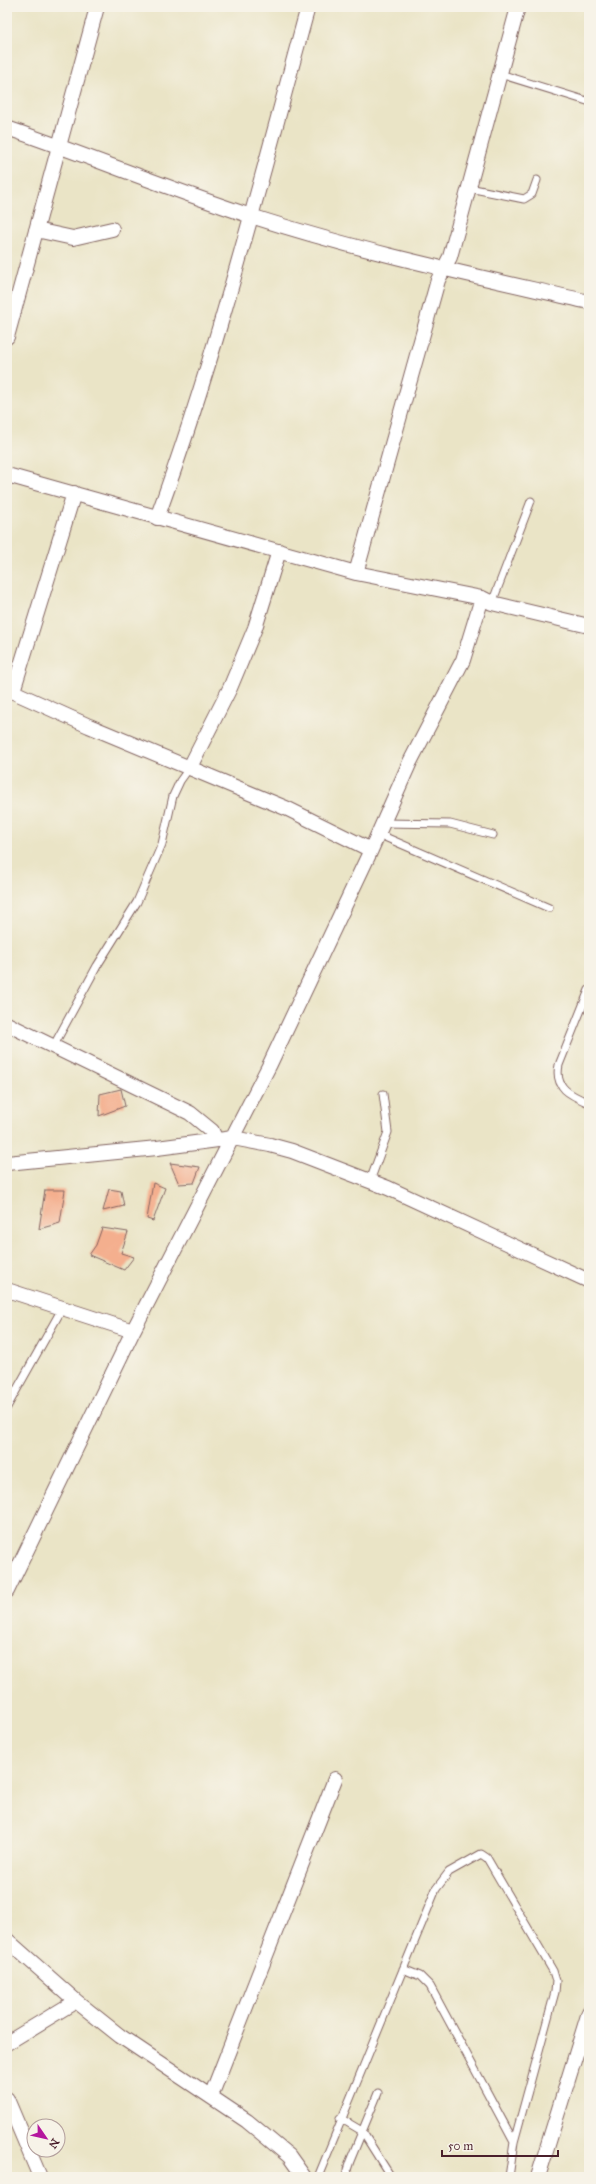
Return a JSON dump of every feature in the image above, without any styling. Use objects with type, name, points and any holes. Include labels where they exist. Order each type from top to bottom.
[{"type":"street","points":[[7,337],[97,7]]},
{"type":"street","points":[[157,518],[191,419],[251,216],[308,7]]},
{"type":"street","points":[[356,573],[438,280],[450,257],[518,7]]},
{"type":"street","points":[[7,128],[251,216],[379,253],[589,302]]},
{"type":"street","points":[[36,230],[74,238],[112,228]]},
{"type":"street","points":[[7,475],[356,573],[487,601],[589,626]]},
{"type":"street","points":[[74,493],[10,690],[89,726],[288,808],[371,850]]},
{"type":"street","points":[[190,767],[230,688],[252,634],[279,551]]},
{"type":"street","points":[[7,1591],[133,1331],[270,1064],[371,850],[410,762],[463,660],[487,601]]},
{"type":"street","points":[[7,1024],[190,1113],[212,1131],[216,1140]]},
{"type":"street","points":[[7,1163],[157,1148],[233,1138],[292,1151],[370,1181],[589,1281]]},
{"type":"street","points":[[9,1294],[63,1308],[133,1331]]},
{"type":"street","points":[[211,2096],[336,1779]]},
{"type":"street","points":[[7,1940],[76,2001],[120,2036],[248,2121],[277,2144],[289,2156],[300,2175]]},
{"type":"street","points":[[7,2043],[76,2001]]},
{"type":"street","points":[[538,2177],[589,2012]]},
{"type":"street","points":[[7,2099],[40,2177]]},
{"type":"lane","points":[[500,74],[587,101]]},
{"type":"lane","points":[[469,188],[524,199],[532,194],[537,180]]},
{"type":"lane","points":[[487,601],[531,501]]},
{"type":"lane","points":[[53,1047],[97,966],[137,902],[162,844],[173,796],[180,781],[190,767]]},
{"type":"lane","points":[[380,829],[450,824],[493,835]]},
{"type":"lane","points":[[380,829],[549,908]]},
{"type":"lane","points":[[589,990],[559,1065],[557,1074],[560,1084],[568,1092],[589,1103]]},
{"type":"lane","points":[[370,1181],[388,1132],[383,1094]]},
{"type":"lane","points":[[7,1407],[63,1308]]},
{"type":"lane","points":[[318,2177],[340,2118],[441,1880],[449,1872],[477,1854],[485,1855],[553,1971],[556,1981],[555,1992],[514,2142],[509,2177]]},
{"type":"lane","points":[[403,1969],[426,1981],[514,2142]]},
{"type":"lane","points":[[349,2177],[347,2170],[378,2093]]},
{"type":"lane","points":[[340,2118],[362,2131],[391,2177]]},
{"type":"building","points":[[121,1089],[125,1106],[99,1116],[100,1094]]},
{"type":"building","points":[[170,1163],[200,1167],[194,1183],[179,1184]]},
{"type":"building","points":[[153,1183],[165,1188],[153,1221],[147,1219]]},
{"type":"building","points":[[109,1189],[121,1191],[124,1206],[103,1211]]},
{"type":"building","points":[[45,1190],[65,1190],[60,1223],[39,1229]]},
{"type":"building","points":[[102,1228],[128,1232],[121,1253],[134,1257],[124,1270],[89,1255],[96,1245]]}]
